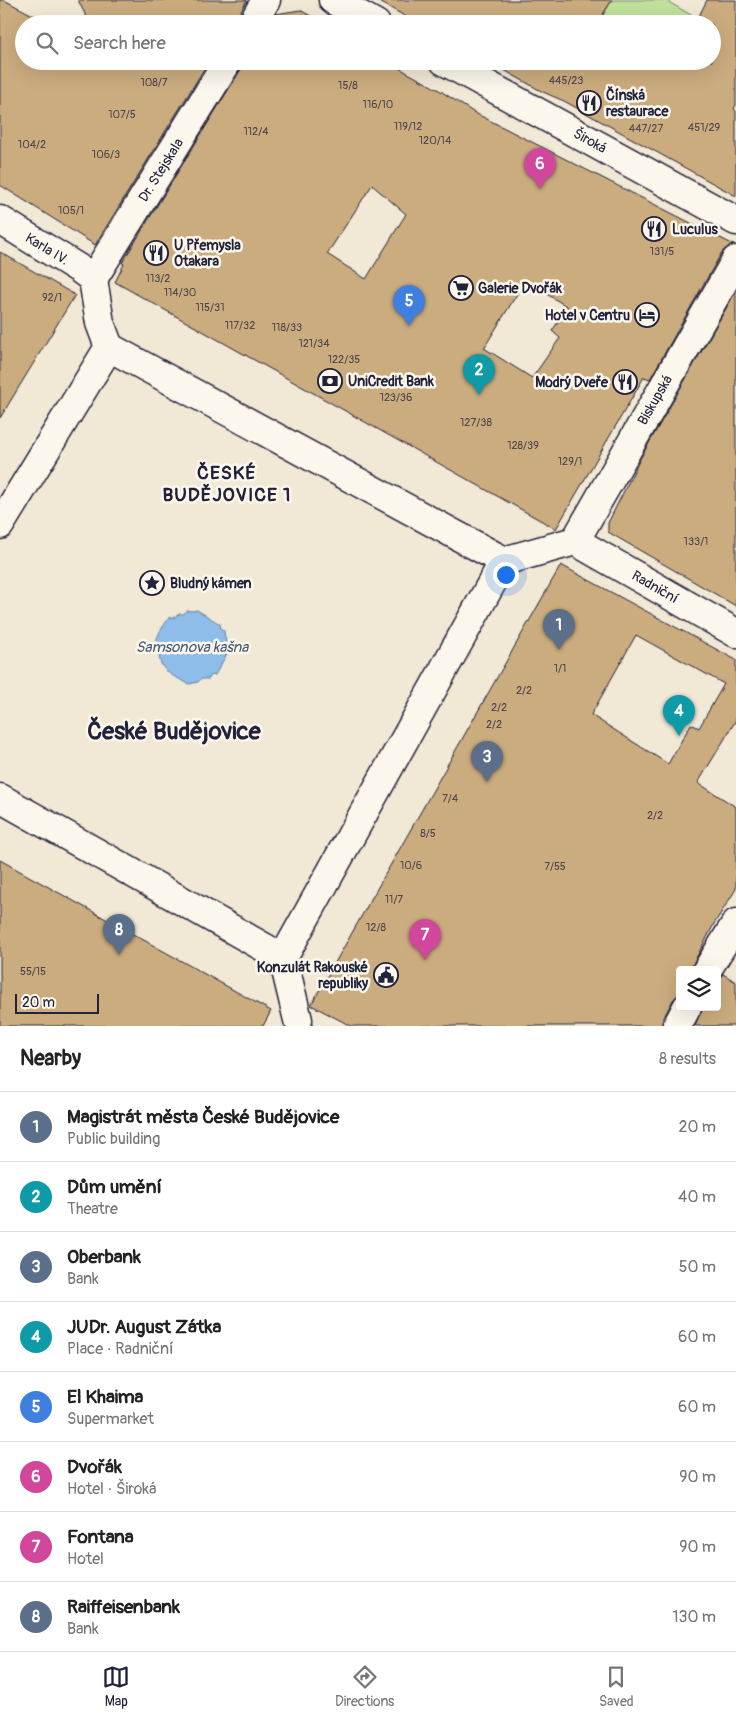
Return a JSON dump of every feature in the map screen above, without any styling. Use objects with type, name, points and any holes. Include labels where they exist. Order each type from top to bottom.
[{"type":"street","points":[[257,15],[266,0]]},
{"type":"street","points":[[332,0],[360,15]]},
{"type":"street","name":"Dr. Stejskala","points":[[94,279],[222,70]]},
{"type":"street","name":"Široká","points":[[460,70],[736,221]]},
{"type":"street","name":"Karla IV.","points":[[0,220],[94,279]]},
{"type":"street","name":"Biskupská","points":[[575,541],[736,260]]},
{"type":"street","points":[[94,279],[100,324],[109,347],[504,560],[575,541]]},
{"type":"street","points":[[0,525],[109,347]]},
{"type":"street","name":"Radniční","points":[[575,541],[736,633]]},
{"type":"street","points":[[300,1024],[283,958],[504,560]]},
{"type":"street","points":[[0,798],[283,958]]},
{"type":"street","points":[[709,966],[736,923]]},
{"type":"street","points":[[677,1026],[685,1011]]},
{"type":"green space","points":[[612,0],[665,0],[691,15],[604,15]]},
{"type":"water","name":"Samsonova kašna","points":[[188,610],[197,610],[220,624],[221,629],[224,631],[228,652],[215,675],[210,676],[209,679],[201,679],[198,682],[189,684],[165,670],[156,647],[158,637],[169,618],[183,614]]},
{"type":"building","points":[[0,0],[4,0],[33,15],[15,15],[15,70],[203,70],[95,245],[0,185]]},
{"type":"building","points":[[78,0],[247,0],[238,15],[86,15]]},
{"type":"building","points":[[376,0],[612,0],[602,15],[403,15]]},
{"type":"building","points":[[707,0],[736,0],[736,105],[734,109],[736,111],[736,196],[504,70],[721,70],[721,15],[700,15]]},
{"type":"building","points":[[300,10],[309,15],[275,15]]},
{"type":"building","points":[[240,70],[402,70],[439,90],[473,112],[734,245],[722,252],[650,379],[644,377],[556,529],[115,282],[124,264],[122,263]],"holes":[[[372,185],[406,214],[366,279],[327,254]],[[525,281],[568,307],[552,331],[560,338],[532,378],[484,348]]]},
{"type":"building","points":[[0,252],[75,295],[0,418]]},
{"type":"building","points":[[736,291],[736,606],[608,532],[608,523],[641,457]]},
{"type":"building","points":[[561,565],[736,660],[736,720],[698,783],[736,807],[736,889],[714,924],[692,966],[676,966],[676,997],[661,1026],[351,1026],[311,1005]],"holes":[[[636,635],[724,684],[699,728],[691,724],[668,764],[591,715]]]},
{"type":"building","points":[[0,860],[271,1011],[263,1026],[0,1026]]},
{"type":"building","points":[[723,974],[736,982],[736,1026],[695,1026],[701,1011],[721,1011],[721,976]]},
{"type":"place","name":"Čínská restaurace","points":[[589,103]]},
{"type":"place","name":"Dvořák","points":[[540,189]]},
{"type":"place","name":"Luculus","points":[[654,229]]},
{"type":"place","name":"U Přemysla Otakara","points":[[156,253]]},
{"type":"place","name":"Galerie Dvořák","points":[[461,288]]},
{"type":"place","name":"Hotel v Centru","points":[[647,315]]},
{"type":"place","name":"El Khaima","points":[[409,326]]},
{"type":"place","name":"UniCredit Bank","points":[[330,381]]},
{"type":"place","name":"Modrý Dveře","points":[[625,382]]},
{"type":"place","name":"Dům umění","points":[[479,395]]},
{"type":"place","name":"Bludný kámen","points":[[152,583]]},
{"type":"place","name":"Magistrát města České Budějovice","points":[[559,650]]},
{"type":"place","name":"JUDr. August Zátka","points":[[679,736]]},
{"type":"place","name":"Oberbank","points":[[487,782]]},
{"type":"place","name":"Raiffeisenbank","points":[[119,955]]},
{"type":"place","name":"Fontana","points":[[425,960]]},
{"type":"place","name":"Konzulát Rakouské republiky","points":[[386,975]]},
{"type":"district","name":"ČESKÉ BUDĚJOVICE 1","points":[[227,484]]},
{"type":"district","name":"České Budějovice","points":[[174,731]]}]
